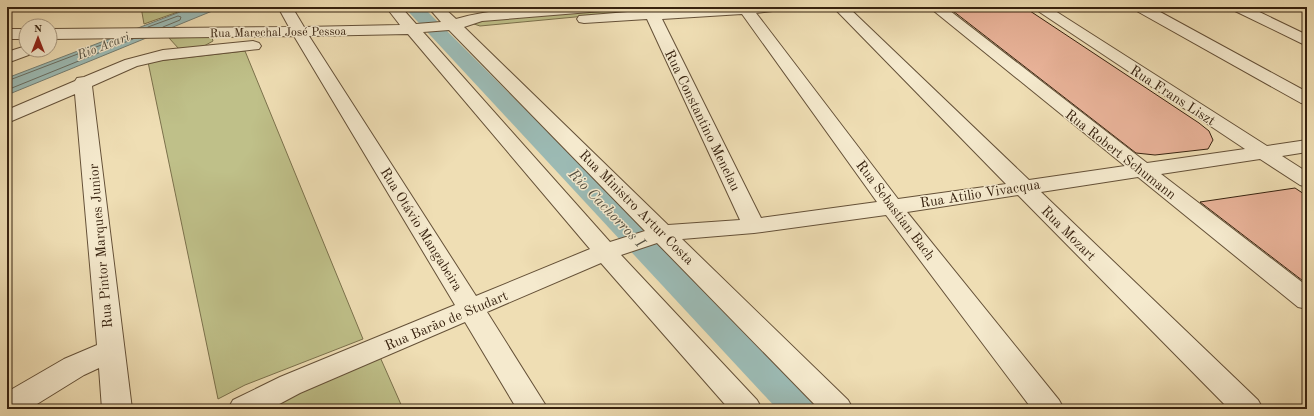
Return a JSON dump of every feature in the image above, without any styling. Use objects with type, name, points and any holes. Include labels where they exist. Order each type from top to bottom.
[{"type":"street","name":"Rua Otávio Mangabeira","points":[[285,7],[309,41],[533,409]]},
{"type":"street","points":[[393,7],[418,29],[611,249],[747,409]]},
{"type":"street","name":"Rua Ministro Artur Costa","points":[[435,7],[448,26],[658,235],[838,409]]},
{"type":"street","name":"Rua Marechal José Pessoa","points":[[448,26],[481,17],[602,7]]},
{"type":"street","name":"Rua Marechal José Pessoa","points":[[58,34],[195,34],[309,41],[448,26],[479,28],[652,14],[674,15],[776,7]]},
{"type":"street","name":"Rua Mozart","points":[[840,7],[1248,409]]},
{"type":"street","name":"Rua Robert Schumann","points":[[936,7],[1307,300]]},
{"type":"street","name":"Rua Frans Liszt","points":[[1039,7],[1307,181]]},
{"type":"street","points":[[1140,7],[1307,99]]},
{"type":"street","points":[[1238,7],[1307,41]]},
{"type":"street","name":"Rua Sebastian Bach","points":[[746,10],[892,207],[1049,409]]},
{"type":"street","name":"Rua Constantino Menelau","points":[[652,14],[754,226]]},
{"type":"street","name":"Rua Marechal José Pessoa","points":[[224,36],[284,43],[377,37],[418,29]]},
{"type":"street","points":[[7,34],[18,34]]},
{"type":"street","points":[[204,50],[220,43],[224,36]]},
{"type":"street","points":[[7,117],[84,82],[147,58],[204,50],[284,43]]},
{"type":"street","points":[[7,58],[18,54]]},
{"type":"street","name":"Rua Pintor Marques Junior","points":[[84,82],[117,409]]},
{"type":"street","name":"Rua Atilio Vivacqua","points":[[658,235],[754,226],[1307,146]]},
{"type":"street","name":"Rua Barão de Studart","points":[[243,409],[290,385],[611,249],[658,235]]},
{"type":"street","points":[[7,407],[74,368],[110,351]]},
{"type":"green space","points":[[141,7],[192,7],[144,24]]},
{"type":"green space","points":[[628,7],[681,7],[480,26],[474,24],[479,21]]},
{"type":"green space","points":[[169,38],[212,38],[213,41],[204,46],[179,49]]},
{"type":"green space","points":[[245,51],[363,339],[245,385],[218,399],[148,62]]},
{"type":"green space","points":[[380,357],[403,409],[263,409]]},
{"type":"water","name":"Rio Acari","points":[[193,7],[222,7],[7,95],[7,78]]},
{"type":"building","points":[[996,7],[1024,7],[1199,123],[1209,131],[1213,140],[1208,149],[1155,155],[1136,153],[953,11]]},
{"type":"building","points":[[1295,188],[1307,196],[1307,284],[1200,202]]},
{"type":"waterway","name":"Rio Cachorros I","points":[[413,7],[801,409]]}]
